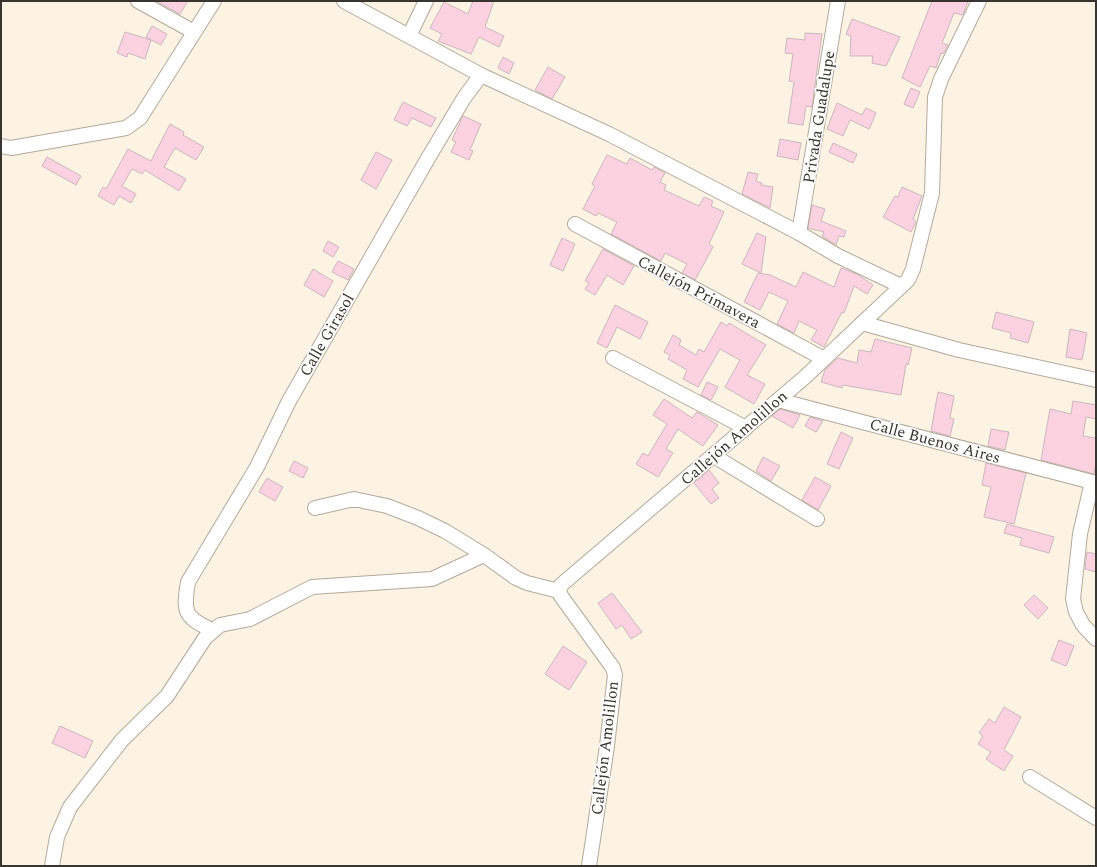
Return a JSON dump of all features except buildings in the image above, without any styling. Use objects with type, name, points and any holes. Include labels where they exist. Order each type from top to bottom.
[{"type":"street","points":[[138,1],[194,32]]},
{"type":"street","points":[[1,146],[12,148],[126,128],[140,118],[214,1]]},
{"type":"street","points":[[344,1],[481,74],[609,134],[800,233],[838,256],[901,286]]},
{"type":"street","points":[[409,36],[426,1]]},
{"type":"street","name":"Privada Guadalupe","points":[[800,233],[838,1]]},
{"type":"street","name":"Callejón Amolillon","points":[[588,866],[607,746],[615,675],[613,668],[561,596],[559,591],[561,585],[778,400],[908,280],[913,269],[932,193],[935,97],[941,79],[979,1]]},
{"type":"street","name":"Calle Girasol","points":[[212,630],[195,622],[186,611],[185,601],[188,582],[257,467],[289,401],[427,160],[464,98],[481,74]]},
{"type":"street","name":"Callejón Primavera","points":[[575,224],[824,359]]},
{"type":"street","points":[[862,323],[959,350],[1096,380]]},
{"type":"street","points":[[613,358],[746,428]]},
{"type":"street","name":"Calle Buenos Aires","points":[[778,400],[1094,482],[1080,534],[1073,599],[1076,612],[1083,625],[1096,638]]},
{"type":"street","points":[[714,456],[817,519]]},
{"type":"street","points":[[315,508],[354,499],[387,506],[418,518],[484,555],[516,578],[527,583],[559,591]]},
{"type":"street","points":[[52,866],[57,837],[70,807],[122,740],[167,696],[205,638],[212,630],[220,625],[250,620],[312,587],[432,579],[484,555]]},
{"type":"street","points":[[1030,777],[1096,818]]}]
